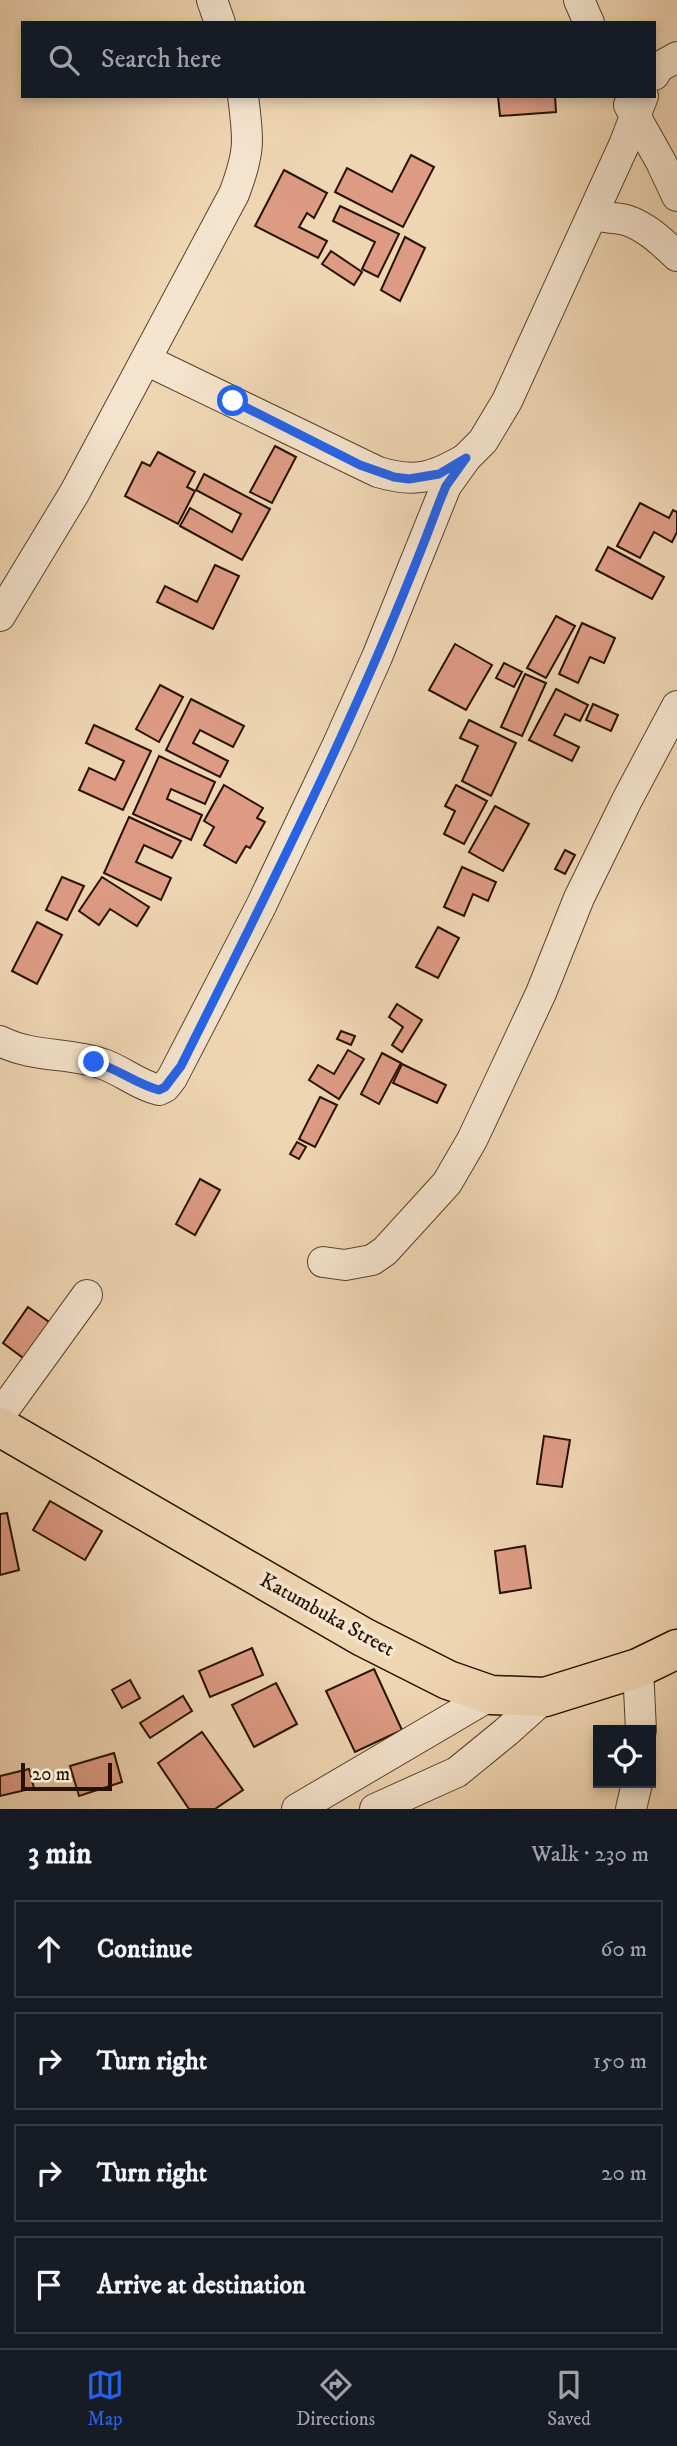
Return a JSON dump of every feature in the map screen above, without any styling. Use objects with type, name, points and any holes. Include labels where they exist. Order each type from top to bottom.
[{"type":"main road","name":"Katumbuka Street","points":[[0,1427],[363,1637],[447,1680],[491,1695],[545,1697],[638,1668],[677,1649]]},
{"type":"street","points":[[212,0],[219,21]]},
{"type":"street","points":[[579,0],[588,21]]},
{"type":"street","points":[[656,72],[659,67],[677,57]]},
{"type":"street","points":[[0,616],[75,492],[234,194],[248,152],[243,98]]},
{"type":"street","points":[[634,103],[677,196]]},
{"type":"street","points":[[0,1041],[25,1052],[104,1064],[142,1085],[159,1090],[172,1078],[260,908],[326,769],[377,657],[446,486],[466,458],[483,442],[507,401],[593,214],[634,103]]},
{"type":"street","points":[[593,214],[604,219],[622,219],[636,224],[654,235],[677,257]]},
{"type":"street","points":[[146,360],[378,472],[409,479],[422,478],[439,474],[466,458]]},
{"type":"street","points":[[324,1262],[345,1265],[372,1260],[386,1251],[447,1184],[472,1140],[541,993],[579,898],[677,706]]},
{"type":"street","points":[[0,1415],[87,1295]]},
{"type":"street","points":[[638,1668],[641,1725]]},
{"type":"street","points":[[297,1809],[491,1695]]},
{"type":"street","points":[[375,1809],[457,1772],[545,1697]]},
{"type":"street","points":[[631,1809],[636,1788]]},
{"type":"building","points":[[498,98],[555,98],[556,112],[500,116]]},
{"type":"building","points":[[411,155],[434,167],[403,227],[335,192],[347,168],[392,192]]},
{"type":"building","points":[[284,170],[327,193],[314,218],[307,213],[299,227],[327,241],[318,258],[255,226]]},
{"type":"building","points":[[340,206],[399,234],[378,277],[362,269],[375,242],[333,221]]},
{"type":"building","points":[[405,237],[425,248],[400,301],[381,290]]},
{"type":"building","points":[[331,251],[362,272],[354,285],[322,264]]},
{"type":"building","points":[[275,446],[296,457],[272,503],[250,492]]},
{"type":"building","points":[[158,452],[195,472],[187,487],[195,491],[178,524],[125,496],[142,462],[150,466]]},
{"type":"building","points":[[204,474],[270,509],[242,560],[180,526],[190,508],[232,532],[241,514],[196,490]]},
{"type":"building","points":[[640,503],[669,518],[673,510],[677,512],[677,532],[672,542],[654,532],[640,558],[617,546]]},
{"type":"building","points":[[608,547],[664,577],[652,599],[596,570]]},
{"type":"building","points":[[215,565],[239,576],[213,629],[157,602],[165,586],[197,602]]},
{"type":"building","points":[[556,616],[575,626],[546,678],[527,668]]},
{"type":"building","points":[[582,623],[615,638],[604,663],[590,657],[578,683],[559,674]]},
{"type":"building","points":[[455,644],[492,665],[466,710],[429,690]]},
{"type":"building","points":[[504,663],[522,672],[514,687],[496,678]]},
{"type":"building","points":[[525,674],[546,683],[522,736],[501,727]]},
{"type":"building","points":[[160,685],[183,697],[159,742],[136,729]]},
{"type":"building","points":[[556,689],[588,705],[580,721],[565,714],[554,735],[579,747],[572,761],[529,740]]},
{"type":"building","points":[[191,699],[244,726],[233,747],[200,730],[193,743],[228,761],[220,777],[166,750]]},
{"type":"building","points":[[593,704],[618,715],[611,731],[586,720]]},
{"type":"building","points":[[469,720],[516,743],[491,796],[462,781],[478,746],[460,738]]},
{"type":"building","points":[[94,725],[151,751],[123,810],[79,790],[89,768],[115,780],[124,761],[86,743]]},
{"type":"building","points":[[159,756],[215,782],[205,804],[171,789],[167,799],[202,815],[191,840],[133,814]]},
{"type":"building","points":[[224,785],[263,808],[257,818],[265,822],[250,848],[246,846],[236,863],[204,845],[214,827],[204,821]]},
{"type":"building","points":[[456,785],[487,801],[464,844],[444,834],[455,811],[445,806]]},
{"type":"building","points":[[495,806],[529,824],[503,871],[469,852]]},
{"type":"building","points":[[129,817],[181,841],[172,858],[144,845],[136,862],[171,878],[161,900],[104,873]]},
{"type":"building","points":[[565,850],[575,855],[565,874],[555,869]]},
{"type":"building","points":[[462,867],[496,882],[488,901],[473,894],[464,916],[444,907]]},
{"type":"building","points":[[62,877],[84,886],[67,920],[46,910]]},
{"type":"building","points":[[102,877],[149,907],[137,926],[110,909],[99,925],[79,911]]},
{"type":"building","points":[[37,922],[62,935],[37,984],[12,971]]},
{"type":"building","points":[[438,927],[459,938],[438,978],[416,967]]},
{"type":"building","points":[[397,1004],[422,1020],[402,1052],[392,1045],[403,1027],[389,1017]]},
{"type":"building","points":[[341,1031],[355,1036],[351,1045],[337,1039]]},
{"type":"building","points":[[348,1050],[364,1059],[339,1099],[309,1080],[318,1065],[334,1074]]},
{"type":"building","points":[[382,1053],[401,1063],[379,1104],[361,1094]]},
{"type":"building","points":[[402,1064],[446,1085],[437,1103],[393,1083]]},
{"type":"building","points":[[320,1097],[337,1105],[315,1147],[299,1139]]},
{"type":"building","points":[[297,1142],[306,1147],[299,1159],[290,1154]]},
{"type":"building","points":[[200,1179],[220,1190],[195,1235],[176,1224]]},
{"type":"building","points":[[28,1307],[52,1324],[26,1360],[3,1343]]},
{"type":"building","points":[[544,1436],[570,1440],[562,1487],[537,1484]]},
{"type":"building","points":[[50,1501],[102,1531],[85,1560],[33,1530]]},
{"type":"building","points":[[7,1513],[19,1570],[0,1575],[0,1514]]},
{"type":"building","points":[[525,1546],[531,1588],[500,1593],[495,1551]]},
{"type":"building","points":[[252,1648],[263,1675],[210,1697],[199,1671]]},
{"type":"building","points":[[374,1669],[402,1730],[355,1752],[326,1691]]},
{"type":"building","points":[[130,1680],[140,1698],[122,1708],[112,1690]]},
{"type":"building","points":[[276,1683],[297,1724],[254,1747],[232,1705]]},
{"type":"building","points":[[183,1696],[192,1711],[150,1738],[140,1723]]},
{"type":"building","points":[[202,1732],[243,1790],[215,1809],[189,1809],[158,1763]]},
{"type":"building","points":[[114,1753],[122,1782],[79,1796],[70,1766]]},
{"type":"building","points":[[29,1769],[34,1788],[0,1796],[0,1776]]},
{"type":"route","points":[[94,1062],[121,1072],[142,1085],[159,1090],[165,1087],[181,1066],[338,744],[377,657],[446,486],[466,458],[439,474],[409,479],[394,477],[360,465],[233,401]]}]
